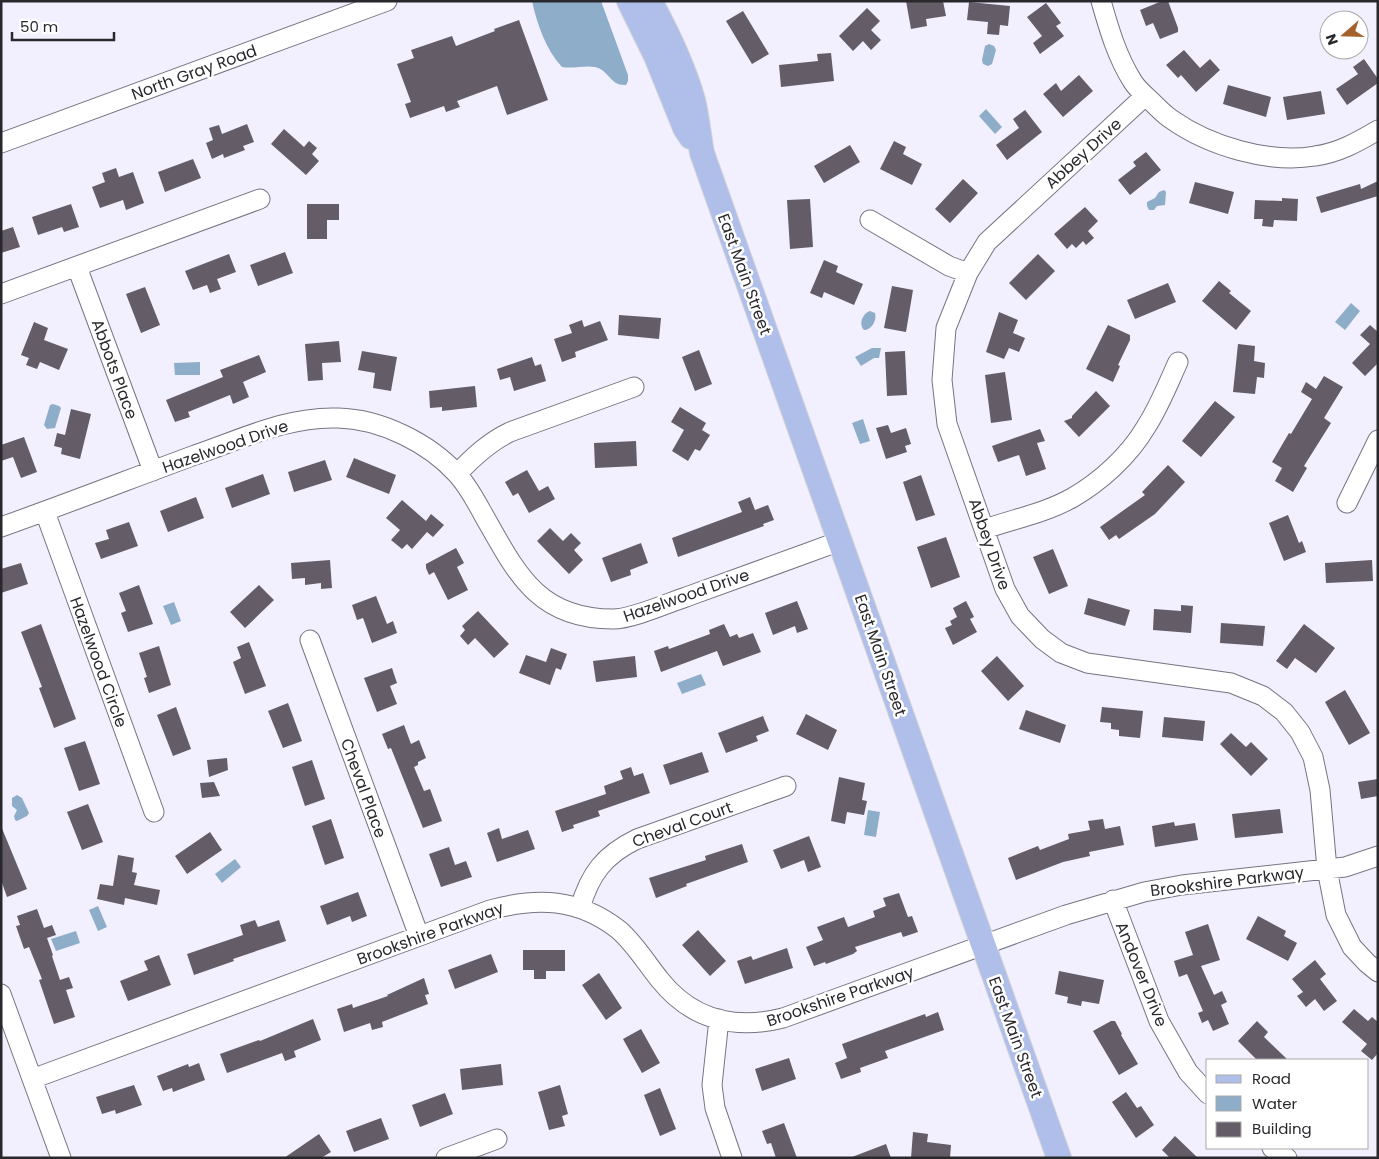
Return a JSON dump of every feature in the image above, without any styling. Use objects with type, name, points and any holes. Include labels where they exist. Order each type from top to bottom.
[{"type":"main road","name":"East Main Street","points":[[629,1],[656,56],[685,128],[702,153]]},
{"type":"main road","name":"East Main Street","points":[[650,1],[665,29],[689,88],[702,153],[1059,1158]]},
{"type":"street","name":"North Gray Road","points":[[1,143],[387,1]]},
{"type":"street","points":[[1101,1],[1115,48],[1133,83],[1170,119],[1206,139],[1268,157],[1294,158],[1336,151],[1357,143],[1378,130]]},
{"type":"street","name":"Abbey Drive","points":[[1145,96],[987,242],[968,273],[946,328],[942,380],[947,424],[985,529],[1000,578],[1014,608],[1052,648],[1087,663],[1231,683],[1263,696],[1284,712],[1300,732],[1313,757],[1320,790],[1327,869],[1336,915],[1352,947],[1378,972]]},
{"type":"street","points":[[1,294],[260,199]]},
{"type":"street","points":[[870,220],[950,266],[968,273]]},
{"type":"street","name":"Abbots Place","points":[[77,267],[153,471]]},
{"type":"street","points":[[985,529],[1072,498],[1095,482],[1129,452],[1146,427],[1178,362]]},
{"type":"street","points":[[457,474],[496,439],[510,432],[634,387]]},
{"type":"street","name":"Hazelwood Drive","points":[[1,527],[285,423],[339,418],[375,424],[410,437],[428,449],[457,474],[473,496],[510,561],[529,588],[544,600],[579,615],[615,619],[649,610],[840,541]]},
{"type":"street","points":[[1347,504],[1378,440]]},
{"type":"street","name":"Hazelwood Circle","points":[[44,512],[154,812]]},
{"type":"street","name":"Cheval Place","points":[[310,640],[419,936]]},
{"type":"street","name":"Cheval Court","points":[[580,908],[588,884],[598,868],[622,846],[786,786]]},
{"type":"street","name":"Brookshire Parkway","points":[[32,1078],[511,904],[534,901],[564,903],[580,908],[606,921],[620,931],[680,1001],[698,1012],[727,1022],[744,1024],[764,1023],[783,1018],[1113,900],[1164,888],[1345,867],[1378,856]]},
{"type":"street","name":"Andover Drive","points":[[1113,900],[1159,1021],[1188,1072],[1206,1092]]},
{"type":"street","points":[[1,994],[61,1158]]},
{"type":"street","points":[[719,1019],[712,1085],[715,1108],[732,1158]]},
{"type":"street","points":[[446,1158],[497,1139]]},
{"type":"street","points":[[1274,1149],[1287,1158]]},
{"type":"water","points":[[532,1],[601,1],[628,75],[626,85],[616,83],[604,71],[595,67],[562,67],[551,53],[543,36]]},
{"type":"water","points":[[989,44],[994,46],[996,50],[992,64],[988,66],[983,64],[982,60],[985,46]]},
{"type":"water","points":[[986,109],[1002,127],[995,134],[979,116]]},
{"type":"water","points":[[1164,190],[1166,192],[1165,205],[1149,210],[1147,202]]},
{"type":"water","points":[[1351,303],[1360,311],[1345,330],[1335,322]]},
{"type":"water","points":[[870,311],[875,313],[875,321],[872,326],[864,330],[861,325],[862,319]]},
{"type":"water","points":[[872,348],[881,348],[879,358],[874,358],[861,366],[855,357]]},
{"type":"water","points":[[200,362],[200,375],[175,375],[174,363]]},
{"type":"water","points":[[53,404],[61,408],[55,428],[47,429],[44,425],[50,405]]},
{"type":"water","points":[[863,419],[870,441],[860,444],[852,423]]},
{"type":"water","points":[[174,602],[181,621],[171,625],[163,606]]},
{"type":"water","points":[[701,674],[706,685],[682,694],[677,683]]},
{"type":"water","points":[[17,795],[22,798],[29,813],[17,821],[14,816],[17,810],[12,806],[12,798]]},
{"type":"water","points":[[868,810],[880,812],[876,837],[864,835]]},
{"type":"water","points":[[235,859],[241,867],[222,883],[215,874]]},
{"type":"water","points":[[98,906],[107,927],[98,931],[89,910]]},
{"type":"water","points":[[76,931],[80,943],[56,951],[51,939]]},
{"type":"building","points":[[906,1],[943,1],[946,16],[926,19],[927,26],[911,29]]},
{"type":"building","points":[[1162,1],[1168,1],[1178,32],[1160,39],[1153,23],[1146,26],[1140,10]]},
{"type":"building","points":[[969,2],[1010,6],[1008,26],[1000,25],[999,35],[987,34],[988,22],[967,20]]},
{"type":"building","points":[[1046,3],[1061,23],[1056,26],[1064,36],[1040,54],[1033,43],[1042,36],[1027,17]]},
{"type":"building","points":[[867,8],[880,21],[871,30],[881,40],[871,50],[863,41],[853,51],[839,36]]},
{"type":"building","points":[[743,11],[769,54],[752,64],[726,21]]},
{"type":"building","points":[[519,20],[548,100],[507,115],[497,86],[457,101],[460,107],[446,112],[444,106],[410,118],[405,104],[411,102],[397,64],[414,58],[411,50],[452,36],[456,46]]},
{"type":"building","points":[[1184,50],[1200,68],[1210,59],[1220,70],[1196,92],[1181,75],[1178,78],[1166,65]]},
{"type":"building","points":[[831,53],[834,81],[781,87],[779,65],[818,61],[817,54]]},
{"type":"building","points":[[1365,60],[1378,79],[1378,83],[1347,105],[1336,89],[1358,74],[1353,67]]},
{"type":"building","points":[[1079,75],[1093,91],[1063,117],[1043,94],[1056,83],[1061,91]]},
{"type":"building","points":[[1228,85],[1271,97],[1266,117],[1223,104]]},
{"type":"building","points":[[1321,91],[1325,114],[1287,120],[1283,97]]},
{"type":"building","points":[[1025,110],[1042,132],[1007,160],[996,145],[1019,128],[1013,119]]},
{"type":"building","points":[[247,124],[254,142],[243,146],[245,150],[224,158],[223,154],[212,159],[206,143],[213,140],[209,128],[219,125],[222,134]]},
{"type":"building","points":[[284,129],[304,147],[309,141],[317,148],[312,154],[319,161],[306,175],[271,144]]},
{"type":"building","points":[[894,141],[906,147],[903,154],[922,164],[912,185],[880,169]]},
{"type":"building","points":[[850,145],[860,162],[824,183],[814,166]]},
{"type":"building","points":[[1146,152],[1161,170],[1130,195],[1118,180],[1136,166],[1133,162]]},
{"type":"building","points":[[193,159],[201,178],[165,192],[158,172]]},
{"type":"building","points":[[116,168],[119,177],[133,172],[144,203],[126,210],[123,200],[100,208],[92,187],[105,182],[102,173]]},
{"type":"building","points":[[963,179],[978,193],[950,223],[935,209]]},
{"type":"building","points":[[1378,181],[1378,196],[1321,213],[1316,197],[1360,184],[1361,189]]},
{"type":"building","points":[[1195,182],[1234,192],[1228,214],[1189,203]]},
{"type":"building","points":[[1282,198],[1298,199],[1297,221],[1274,220],[1273,227],[1262,226],[1263,219],[1254,219],[1255,200],[1282,201]]},
{"type":"building","points":[[810,199],[813,247],[790,249],[787,200]]},
{"type":"building","points":[[71,204],[79,227],[64,232],[62,227],[38,235],[32,217]]},
{"type":"building","points":[[307,204],[339,204],[339,220],[327,220],[327,239],[307,239]]},
{"type":"building","points":[[1085,207],[1098,221],[1088,231],[1094,238],[1086,245],[1083,241],[1076,248],[1072,244],[1067,249],[1054,234]]},
{"type":"building","points":[[13,227],[20,247],[1,253],[1,231]]},
{"type":"building","points":[[285,252],[293,273],[258,286],[250,265]]},
{"type":"building","points":[[229,254],[236,272],[217,279],[221,289],[210,293],[207,285],[193,290],[185,271]]},
{"type":"building","points":[[1038,254],[1055,271],[1026,300],[1009,283]]},
{"type":"building","points":[[824,260],[838,266],[836,272],[863,284],[854,305],[824,292],[822,298],[810,293]]},
{"type":"building","points":[[1219,281],[1231,291],[1229,293],[1251,311],[1236,330],[1202,301]]},
{"type":"building","points":[[1168,283],[1176,302],[1135,319],[1127,300]]},
{"type":"building","points":[[892,286],[913,290],[906,332],[884,328]]},
{"type":"building","points":[[145,287],[160,325],[141,333],[126,294]]},
{"type":"building","points":[[999,312],[1018,320],[1013,333],[1025,338],[1019,352],[1009,348],[1004,359],[986,352]]},
{"type":"building","points":[[619,315],[661,318],[659,339],[618,335]]},
{"type":"building","points":[[582,320],[584,327],[600,321],[608,340],[575,352],[576,357],[562,362],[554,339],[572,333],[569,325]]},
{"type":"building","points":[[34,322],[48,328],[44,340],[68,349],[59,370],[40,362],[37,369],[26,365],[29,358],[21,355]]},
{"type":"building","points":[[1108,325],[1130,335],[1130,340],[1118,365],[1120,366],[1113,382],[1086,369]]},
{"type":"building","points":[[1370,325],[1378,332],[1378,363],[1365,376],[1352,363],[1370,344],[1360,335]]},
{"type":"building","points":[[339,341],[341,362],[322,363],[323,380],[308,381],[305,344]]},
{"type":"building","points":[[1238,344],[1255,346],[1254,361],[1265,363],[1264,378],[1257,377],[1255,394],[1233,392]]},
{"type":"building","points":[[699,350],[712,384],[695,391],[682,357]]},
{"type":"building","points":[[362,351],[397,357],[391,391],[373,388],[375,373],[358,370]]},
{"type":"building","points":[[905,351],[907,395],[887,396],[885,352]]},
{"type":"building","points":[[259,355],[266,372],[243,382],[249,397],[233,404],[230,395],[188,412],[190,417],[175,422],[166,400],[223,377],[220,370]]},
{"type":"building","points":[[532,357],[535,366],[541,364],[546,381],[514,391],[510,377],[500,380],[497,369]]},
{"type":"building","points":[[1005,372],[1012,420],[991,423],[985,375]]},
{"type":"building","points":[[1324,376],[1343,387],[1324,418],[1331,423],[1304,466],[1307,468],[1293,492],[1275,481],[1282,468],[1272,462],[1312,399],[1301,392],[1306,382],[1316,389]]},
{"type":"building","points":[[475,386],[477,407],[442,411],[442,407],[430,408],[429,391]]},
{"type":"building","points":[[1096,391],[1110,406],[1079,437],[1064,421],[1072,418]]},
{"type":"building","points":[[1215,401],[1235,417],[1201,457],[1182,441]]},
{"type":"building","points":[[680,407],[706,423],[702,430],[710,435],[700,451],[695,449],[688,461],[672,451],[684,430],[671,422]]},
{"type":"building","points":[[71,409],[91,414],[80,459],[61,454],[62,448],[54,446],[57,433],[65,435]]},
{"type":"building","points":[[888,425],[891,433],[906,428],[911,444],[905,446],[907,452],[886,459],[876,428]]},
{"type":"building","points":[[1040,429],[1045,441],[1037,443],[1046,469],[1026,476],[1019,455],[998,462],[992,446]]},
{"type":"building","points":[[24,437],[37,472],[21,478],[13,457],[1,461],[1,445]]},
{"type":"building","points":[[636,441],[637,466],[595,468],[594,443]]},
{"type":"building","points":[[354,458],[396,475],[389,494],[346,477]]},
{"type":"building","points":[[325,460],[332,480],[294,492],[288,472]]},
{"type":"building","points":[[1168,465],[1185,482],[1155,514],[1119,539],[1116,535],[1109,540],[1100,527],[1145,495],[1142,492]]},
{"type":"building","points":[[527,470],[539,491],[548,486],[555,499],[529,513],[518,493],[513,496],[505,482]]},
{"type":"building","points":[[263,474],[270,494],[232,508],[225,488]]},
{"type":"building","points":[[921,475],[935,515],[916,521],[903,482]]},
{"type":"building","points":[[196,497],[204,518],[168,532],[160,511]]},
{"type":"building","points":[[750,497],[755,510],[768,505],[774,520],[763,524],[764,526],[678,557],[672,538],[742,512],[738,502]]},
{"type":"building","points":[[402,500],[426,521],[431,514],[444,525],[433,537],[427,532],[412,549],[407,544],[402,549],[391,540],[400,530],[386,518]]},
{"type":"building","points":[[1288,515],[1299,543],[1302,541],[1306,552],[1284,561],[1269,523]]},
{"type":"building","points":[[129,522],[138,546],[101,559],[95,543],[109,539],[106,530]]},
{"type":"building","points":[[550,528],[563,541],[571,533],[581,543],[574,550],[583,560],[569,574],[537,541]]},
{"type":"building","points":[[946,537],[960,577],[931,588],[917,547]]},
{"type":"building","points":[[641,543],[648,563],[630,570],[631,575],[611,582],[602,558]]},
{"type":"building","points":[[456,548],[464,563],[457,567],[468,590],[448,600],[434,572],[429,575],[426,564]]},
{"type":"building","points":[[1053,549],[1068,586],[1049,594],[1033,557]]},
{"type":"building","points":[[330,560],[332,588],[321,589],[321,583],[305,585],[305,578],[292,579],[291,563]]},
{"type":"building","points":[[1372,560],[1373,581],[1326,583],[1325,563]]},
{"type":"building","points":[[21,563],[28,584],[1,593],[1,569]]},
{"type":"building","points":[[139,585],[153,624],[128,632],[121,613],[126,611],[119,593]]},
{"type":"building","points":[[259,585],[274,600],[245,628],[230,612]]},
{"type":"building","points":[[376,596],[387,624],[393,621],[397,633],[372,643],[363,618],[357,620],[352,605]]},
{"type":"building","points":[[1088,598],[1130,610],[1125,626],[1084,614]]},
{"type":"building","points":[[797,601],[808,629],[797,633],[795,626],[773,635],[765,613]]},
{"type":"building","points":[[966,601],[974,617],[970,619],[977,632],[953,645],[945,628],[952,625],[950,621],[957,617],[953,608]]},
{"type":"building","points":[[1181,605],[1193,606],[1191,633],[1153,630],[1154,609],[1181,611]]},
{"type":"building","points":[[478,611],[509,644],[494,658],[475,638],[468,645],[460,636],[465,630],[462,626]]},
{"type":"building","points":[[1221,623],[1265,626],[1263,646],[1220,643]]},
{"type":"building","points":[[41,624],[76,719],[54,728],[39,688],[42,687],[21,632]]},
{"type":"building","points":[[724,624],[730,637],[737,634],[739,638],[753,633],[761,652],[723,666],[717,651],[661,672],[654,651],[668,646],[669,649],[710,634],[709,630]]},
{"type":"building","points":[[1304,624],[1335,648],[1316,673],[1295,658],[1287,669],[1276,661]]},
{"type":"building","points":[[249,642],[266,686],[245,694],[233,662],[241,658],[237,647]]},
{"type":"building","points":[[159,646],[171,685],[149,693],[144,678],[147,677],[139,653]]},
{"type":"building","points":[[551,648],[567,654],[561,670],[556,668],[550,685],[519,673],[526,655],[546,662]]},
{"type":"building","points":[[635,656],[637,677],[596,682],[593,661]]},
{"type":"building","points":[[997,656],[1024,686],[1008,701],[981,671]]},
{"type":"building","points":[[392,668],[397,683],[390,686],[397,704],[377,712],[364,678]]},
{"type":"building","points":[[1345,690],[1370,733],[1349,745],[1325,702]]},
{"type":"building","points":[[288,703],[302,741],[283,748],[268,711]]},
{"type":"building","points":[[176,707],[191,749],[173,756],[157,715]]},
{"type":"building","points":[[1102,707],[1143,711],[1140,738],[1119,736],[1119,730],[1111,729],[1111,723],[1100,722]]},
{"type":"building","points":[[1026,710],[1066,725],[1060,743],[1019,729]]},
{"type":"building","points":[[806,714],[837,730],[828,750],[796,734]]},
{"type":"building","points":[[763,716],[769,731],[756,736],[758,741],[726,753],[718,733]]},
{"type":"building","points":[[1164,717],[1205,721],[1203,741],[1162,737]]},
{"type":"building","points":[[404,725],[411,744],[419,740],[426,758],[418,762],[418,765],[414,767],[424,791],[430,789],[442,821],[423,828],[391,748],[388,749],[382,734]]},
{"type":"building","points":[[1231,733],[1246,747],[1251,742],[1268,759],[1251,776],[1220,744]]},
{"type":"building","points":[[85,741],[100,784],[79,791],[64,748]]},
{"type":"building","points":[[702,752],[709,772],[670,785],[663,765]]},
{"type":"building","points":[[227,758],[228,770],[209,777],[207,760]]},
{"type":"building","points":[[312,760],[325,799],[305,806],[292,767]]},
{"type":"building","points":[[631,767],[634,776],[643,773],[650,793],[598,811],[600,816],[573,825],[574,828],[562,832],[555,811],[606,794],[604,786],[623,779],[620,771]]},
{"type":"building","points":[[839,777],[865,783],[862,800],[867,801],[864,815],[847,812],[845,824],[831,821]]},
{"type":"building","points":[[1378,779],[1378,796],[1361,799],[1358,782]]},
{"type":"building","points":[[214,782],[220,796],[202,798],[200,783]]},
{"type":"building","points":[[88,804],[103,842],[82,850],[67,812]]},
{"type":"building","points":[[1280,809],[1283,833],[1235,838],[1232,814]]},
{"type":"building","points":[[331,819],[344,858],[325,865],[312,826]]},
{"type":"building","points":[[1103,819],[1105,829],[1120,826],[1124,845],[1089,852],[1090,856],[1063,862],[1016,880],[1008,858],[1038,846],[1040,850],[1069,839],[1068,834],[1090,830],[1088,821]]},
{"type":"building","points":[[1174,822],[1175,826],[1195,823],[1198,840],[1155,847],[1152,826]]},
{"type":"building","points":[[1,826],[27,889],[7,897],[1,880]]},
{"type":"building","points":[[499,828],[502,839],[528,830],[535,849],[497,862],[487,833]]},
{"type":"building","points":[[210,832],[222,850],[187,874],[175,856]]},
{"type":"building","points":[[809,836],[821,867],[808,872],[804,860],[781,869],[773,850]]},
{"type":"building","points":[[742,844],[748,862],[686,884],[687,886],[656,898],[649,878],[706,860],[705,856]]},
{"type":"building","points":[[449,847],[455,865],[466,861],[472,877],[441,887],[429,854]]},
{"type":"building","points":[[118,855],[134,858],[132,872],[137,873],[134,885],[160,890],[157,905],[125,898],[124,905],[97,899],[100,884],[113,886]]},
{"type":"building","points":[[358,892],[367,916],[352,922],[350,916],[327,925],[320,906]]},
{"type":"building","points":[[899,893],[908,917],[912,916],[918,932],[903,937],[901,932],[855,947],[857,951],[853,954],[826,964],[825,962],[814,966],[806,947],[823,940],[817,927],[844,917],[848,927],[875,917],[873,911],[886,906],[883,898]]},
{"type":"building","points":[[37,909],[44,928],[52,925],[56,935],[47,938],[60,980],[69,977],[73,988],[66,990],[75,1017],[54,1024],[39,980],[42,979],[29,947],[24,949],[16,926],[20,925],[17,916]]},
{"type":"building","points":[[1258,916],[1286,931],[1284,936],[1297,943],[1288,961],[1246,939]]},
{"type":"building","points":[[255,920],[258,927],[279,920],[286,941],[194,975],[187,954],[243,935],[240,925]]},
{"type":"building","points":[[1208,924],[1220,960],[1201,966],[1214,995],[1222,991],[1227,1002],[1221,1005],[1229,1024],[1213,1031],[1208,1020],[1202,1023],[1198,1013],[1203,1011],[1187,974],[1179,977],[1174,961],[1193,955],[1185,932]]},
{"type":"building","points":[[698,930],[726,961],[710,976],[682,945]]},
{"type":"building","points":[[787,948],[793,968],[745,984],[737,961],[751,956],[753,960]]},
{"type":"building","points":[[523,950],[565,950],[565,971],[546,971],[546,979],[534,979],[534,970],[523,970]]},
{"type":"building","points":[[491,954],[498,972],[455,989],[448,970]]},
{"type":"building","points":[[159,955],[171,985],[128,1001],[120,981],[148,970],[144,961]]},
{"type":"building","points":[[1315,960],[1326,974],[1320,979],[1337,1001],[1324,1011],[1315,999],[1306,1007],[1297,996],[1303,992],[1292,979]]},
{"type":"building","points":[[1059,971],[1104,980],[1099,1004],[1082,1001],[1081,1006],[1067,1003],[1068,997],[1055,994]]},
{"type":"building","points":[[599,973],[622,1008],[606,1020],[582,985]]},
{"type":"building","points":[[424,978],[429,994],[425,995],[428,1004],[382,1022],[383,1027],[372,1030],[370,1023],[344,1032],[337,1009],[352,1004],[353,1008],[388,996]]},
{"type":"building","points":[[1354,1009],[1368,1021],[1372,1017],[1378,1022],[1378,1053],[1372,1060],[1361,1051],[1367,1044],[1342,1022]]},
{"type":"building","points":[[938,1012],[944,1030],[885,1051],[888,1058],[860,1068],[861,1072],[841,1079],[835,1063],[847,1058],[842,1044],[925,1014],[926,1017]]},
{"type":"building","points":[[313,1019],[321,1040],[294,1051],[296,1057],[285,1061],[282,1053],[227,1073],[220,1054],[260,1041]]},
{"type":"building","points":[[1111,1021],[1115,1021],[1138,1064],[1119,1075],[1093,1031]]},
{"type":"building","points":[[1257,1021],[1268,1032],[1264,1037],[1287,1059],[1256,1059],[1238,1041]]},
{"type":"building","points":[[641,1029],[660,1063],[642,1073],[623,1039]]},
{"type":"building","points":[[789,1058],[796,1079],[762,1091],[755,1069]]},
{"type":"building","points":[[199,1063],[205,1080],[173,1092],[172,1088],[163,1091],[157,1076],[188,1064],[189,1067]]},
{"type":"building","points":[[501,1064],[503,1085],[462,1090],[460,1069]]},
{"type":"building","points":[[134,1085],[142,1105],[116,1114],[115,1110],[102,1114],[96,1097]]},
{"type":"building","points":[[560,1085],[568,1114],[562,1116],[565,1126],[549,1130],[538,1092]]},
{"type":"building","points":[[660,1088],[676,1129],[660,1136],[644,1095]]},
{"type":"building","points":[[1126,1092],[1137,1108],[1141,1106],[1154,1125],[1136,1138],[1112,1102]]},
{"type":"building","points":[[445,1093],[453,1114],[420,1127],[412,1105]]},
{"type":"building","points":[[381,1118],[389,1139],[354,1152],[346,1131]]},
{"type":"building","points":[[784,1123],[797,1158],[776,1158],[771,1143],[767,1144],[762,1131]]},
{"type":"building","points":[[913,1132],[928,1134],[927,1142],[951,1145],[950,1158],[911,1158]]},
{"type":"building","points":[[319,1134],[331,1152],[321,1158],[284,1158]]},
{"type":"building","points":[[1175,1136],[1198,1158],[1170,1158],[1162,1150]]},
{"type":"building","points":[[886,1144],[891,1158],[852,1158],[852,1157]]}]
